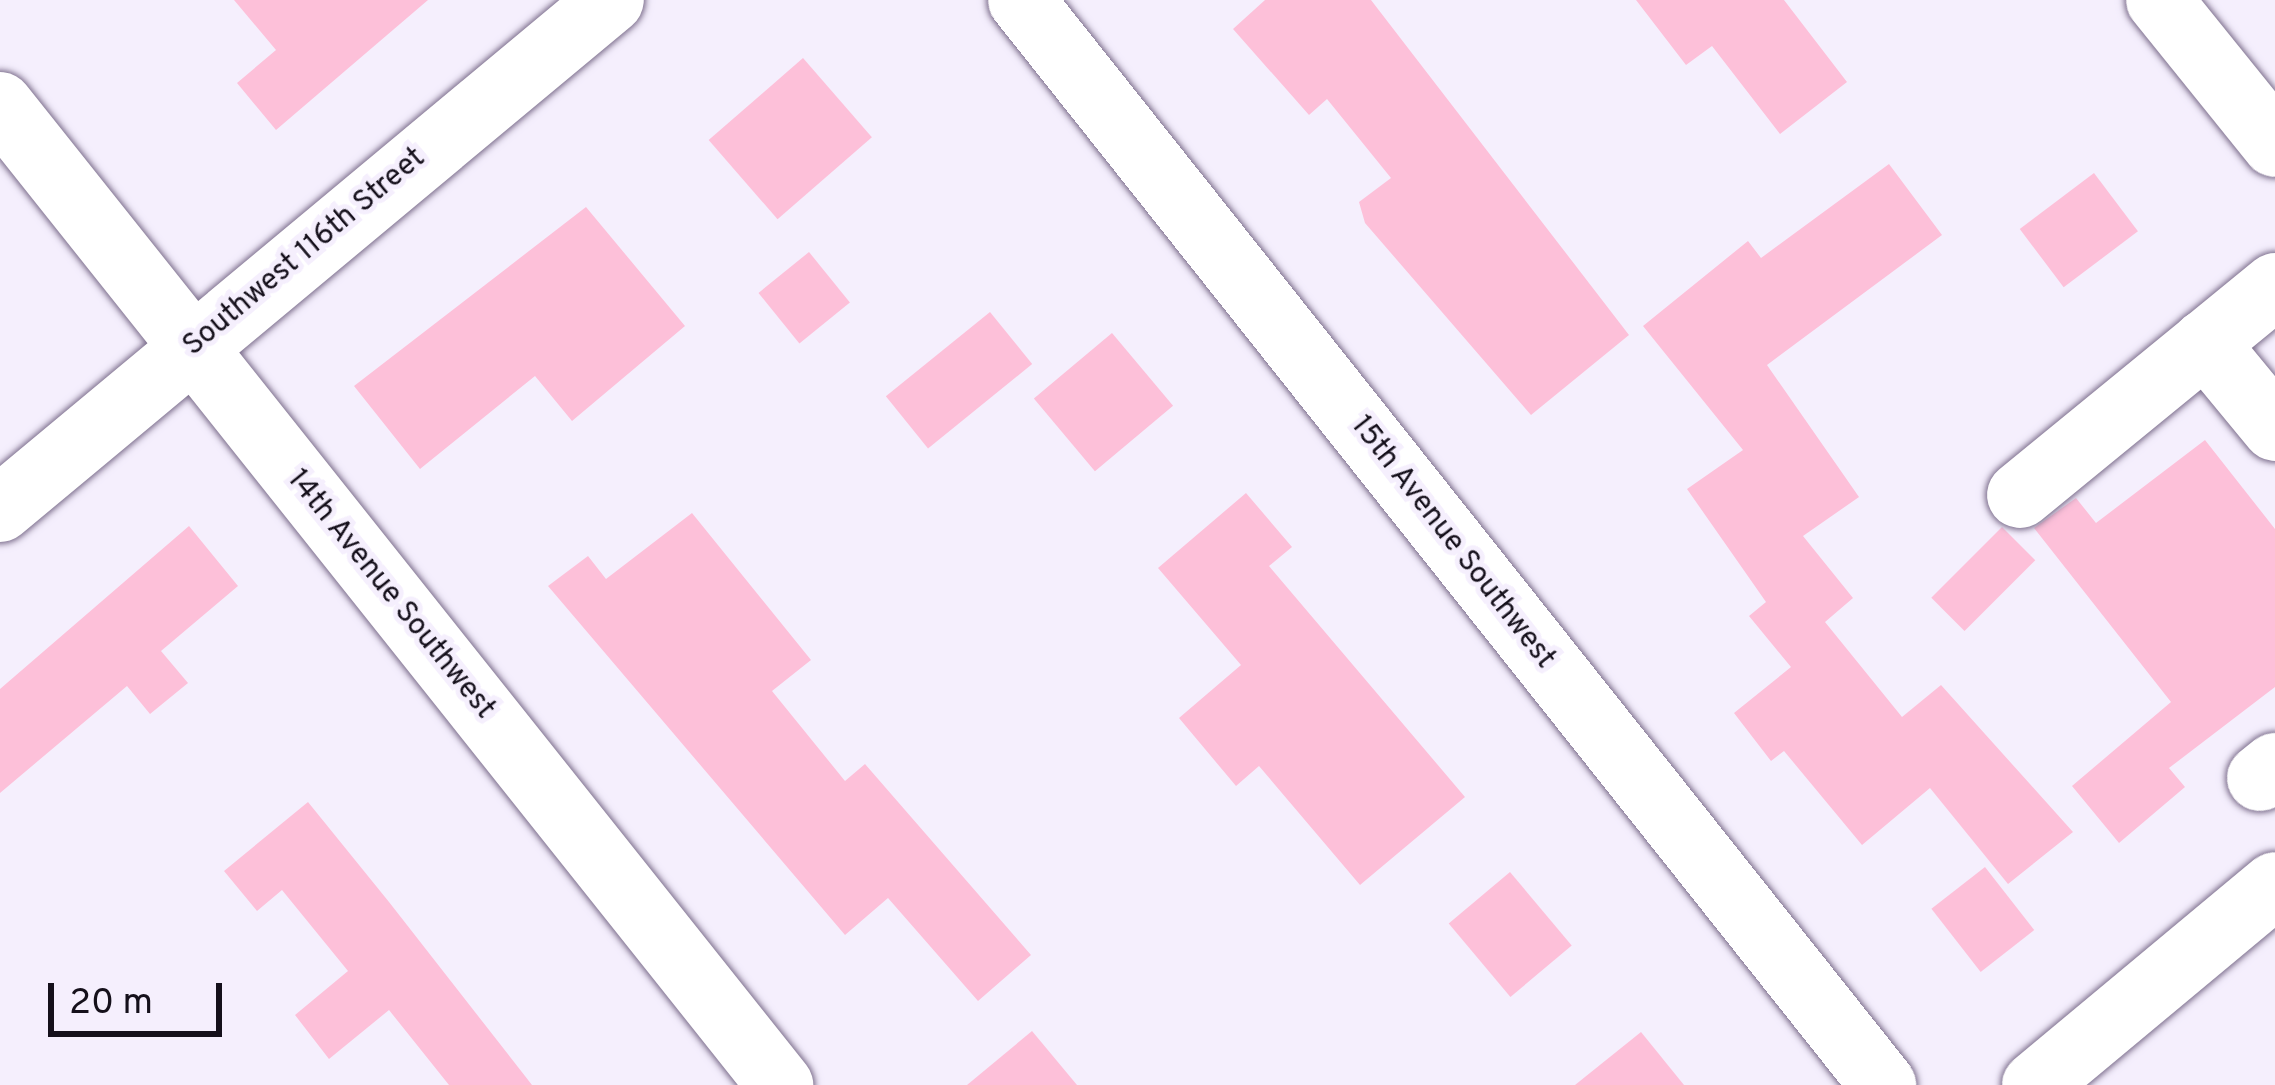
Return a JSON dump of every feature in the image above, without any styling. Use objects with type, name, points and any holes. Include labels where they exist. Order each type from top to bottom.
[{"type":"street","name":"Southwest 116th Street","points":[[0,509],[611,0]]},
{"type":"street","name":"15th Avenue Southwest","points":[[1022,0],[1883,1085]]},
{"type":"street","points":[[2159,0],[2275,144]]},
{"type":"street","name":"14th Avenue Southwest","points":[[0,106],[780,1085]]},
{"type":"street","points":[[2020,495],[2275,286]]},
{"type":"street","points":[[2205,343],[2275,428]]},
{"type":"street","points":[[2035,1085],[2103,1064],[2275,885]]},
{"type":"building","points":[[234,0],[428,0],[276,130],[237,83],[276,50]]},
{"type":"building","points":[[1265,0],[1371,0],[1629,335],[1531,415],[1365,223],[1359,202],[1391,178],[1327,99],[1309,115],[1233,29]]},
{"type":"building","points":[[1636,0],[1784,0],[1847,82],[1780,134],[1712,46],[1686,65]]},
{"type":"building","points":[[803,58],[872,137],[778,219],[709,140]]},
{"type":"building","points":[[1889,164],[1942,235],[1767,365],[1859,497],[1803,536],[1853,598],[1825,622],[1902,717],[1941,685],[2073,832],[2008,884],[1930,788],[1862,845],[1784,751],[1771,761],[1734,713],[1791,667],[1749,616],[1766,602],[1687,489],[1743,450],[1643,326],[1748,241],[1761,258]]},
{"type":"building","points":[[2094,173],[2138,231],[2064,287],[2020,229]]},
{"type":"building","points":[[586,207],[685,326],[572,421],[535,376],[420,469],[354,386]]},
{"type":"building","points":[[809,252],[850,303],[799,343],[758,293]]},
{"type":"building","points":[[990,312],[1032,364],[928,448],[886,396]]},
{"type":"building","points":[[1112,333],[1173,406],[1095,471],[1034,399]]},
{"type":"building","points":[[2205,440],[2275,529],[2275,687],[2169,768],[2185,787],[2119,843],[2072,786],[2171,702],[2034,528],[2076,498],[2096,523]]},
{"type":"building","points":[[1246,493],[1292,547],[1269,566],[1465,797],[1360,885],[1259,766],[1236,786],[1179,718],[1241,665],[1158,568]]},
{"type":"building","points":[[692,513],[811,660],[772,691],[845,781],[865,764],[1031,955],[978,1001],[888,898],[845,935],[548,586],[588,556],[606,579]]},
{"type":"building","points":[[189,526],[238,586],[161,651],[188,683],[150,714],[127,686],[0,793],[0,689]]},
{"type":"building","points":[[2002,527],[2035,560],[1965,631],[1931,598]]},
{"type":"building","points":[[308,802],[532,1085],[449,1085],[389,1010],[329,1059],[295,1015],[348,971],[282,890],[257,911],[224,871]]},
{"type":"building","points":[[1985,867],[2034,930],[1981,972],[1931,909]]},
{"type":"building","points":[[1510,872],[1572,946],[1510,997],[1449,923]]},
{"type":"building","points":[[1032,1031],[1077,1085],[967,1085]]},
{"type":"building","points":[[1641,1032],[1684,1085],[1575,1085]]}]
